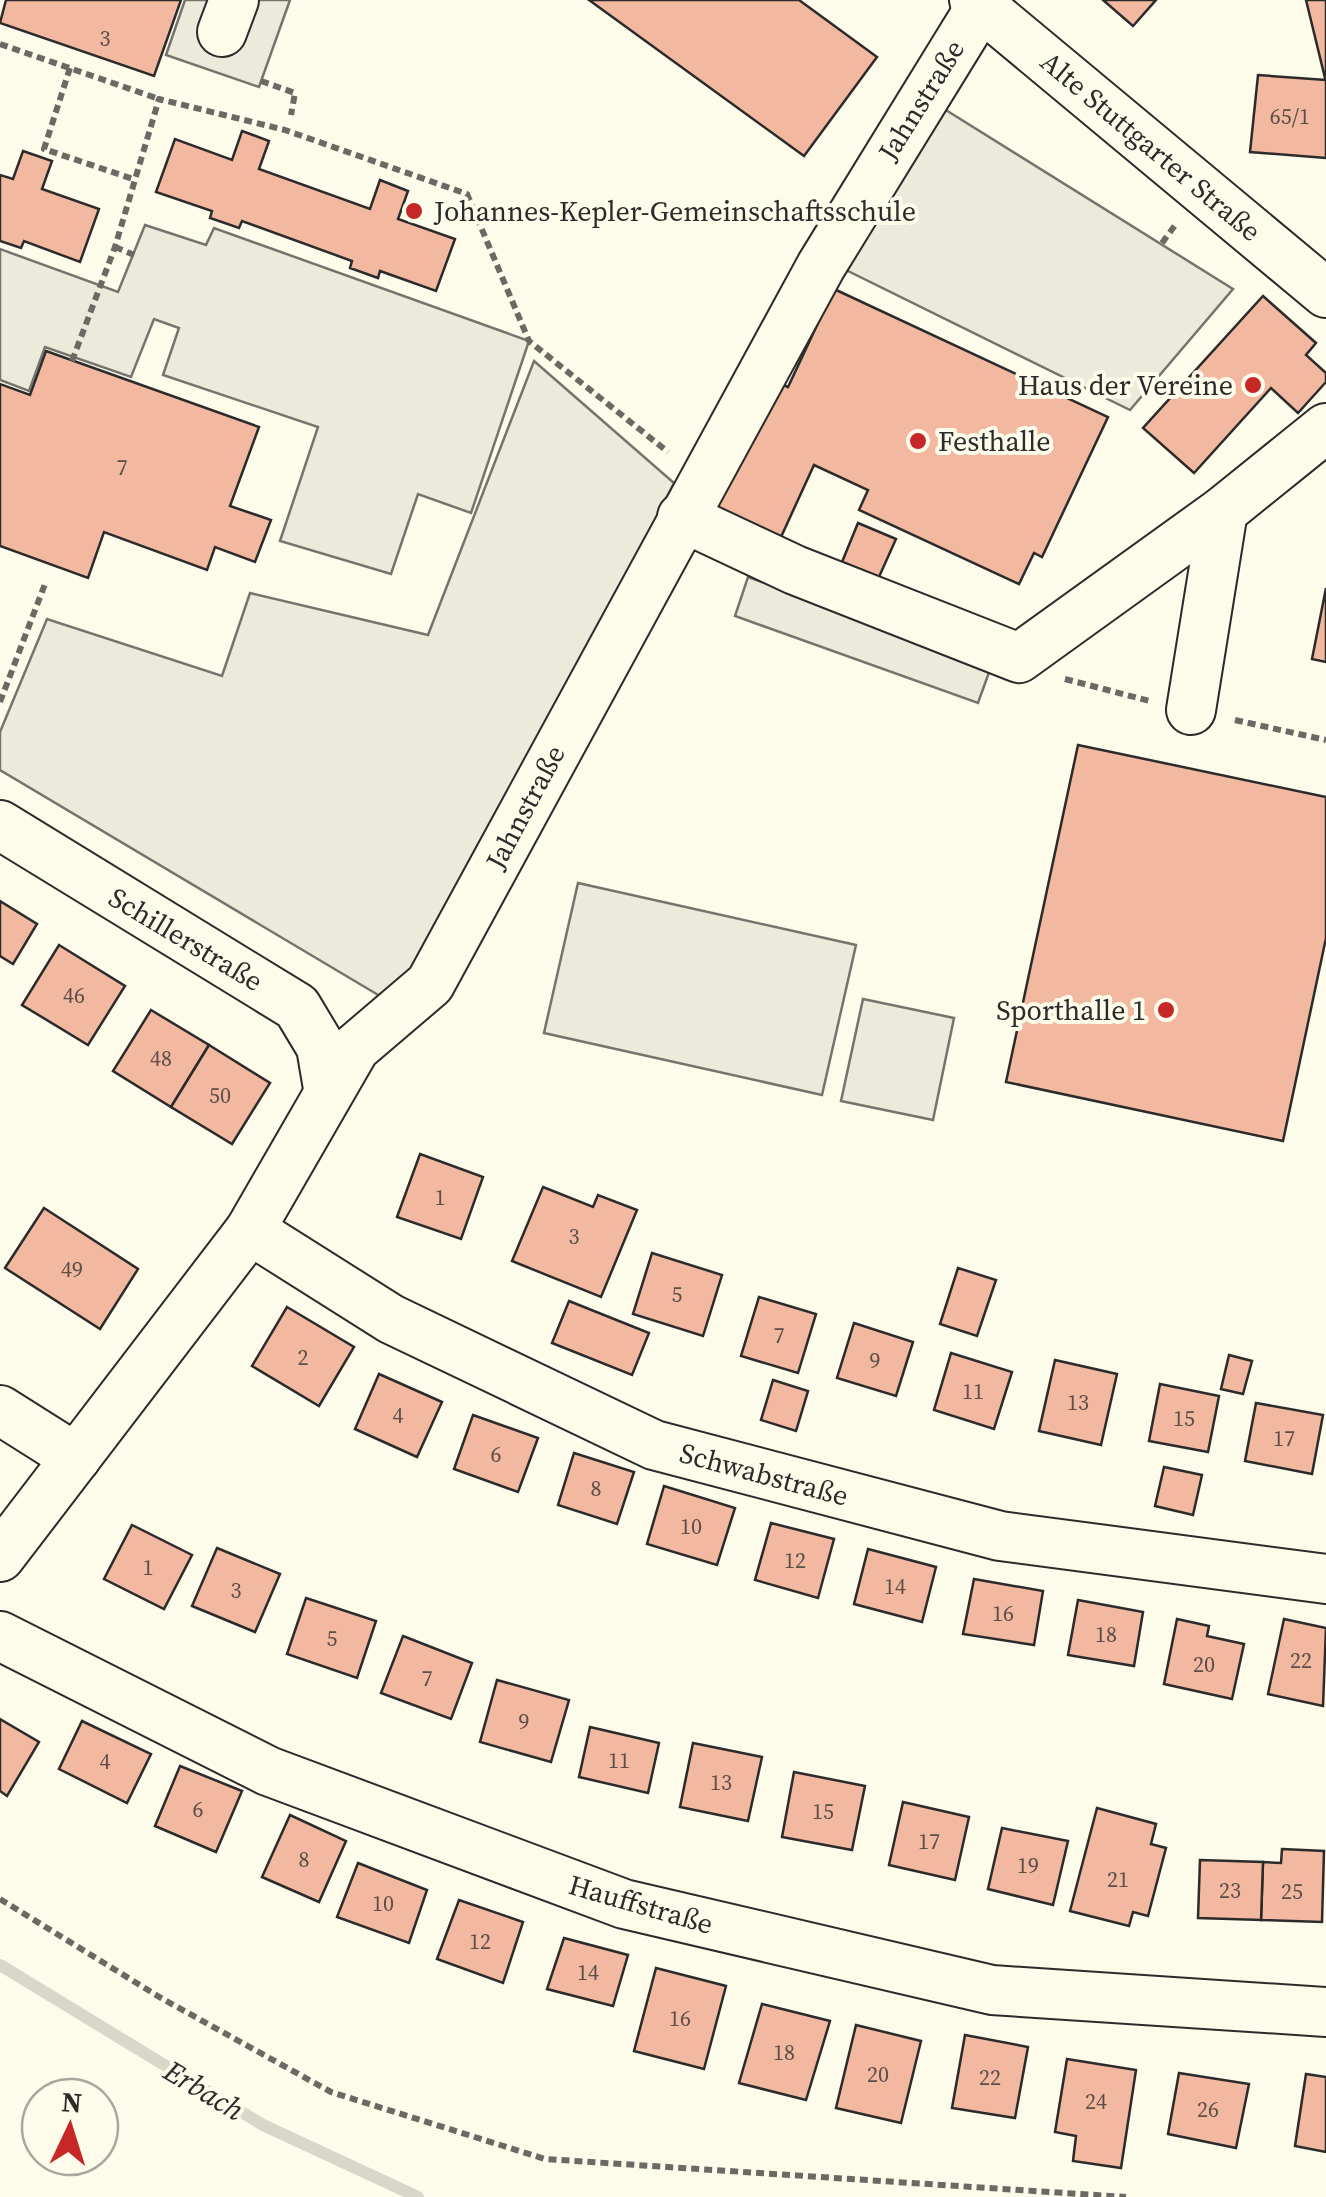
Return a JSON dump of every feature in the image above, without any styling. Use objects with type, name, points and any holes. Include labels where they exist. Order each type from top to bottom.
[{"type":"street","name":"Alte Stuttgarter Straße","points":[[978,3],[1326,293]]},
{"type":"street","name":"Jahnstraße","points":[[0,1557],[250,1230],[328,1088],[356,1048],[430,984],[854,207],[978,3]]},
{"type":"street","points":[[693,499],[794,570],[1019,658],[1224,511],[1326,428]]},
{"type":"street","points":[[1191,710],[1224,511]]},
{"type":"street","name":"Schillerstraße","points":[[0,825],[298,1007],[321,1047],[328,1088]]},
{"type":"street","name":"Schwabstraße","points":[[250,1230],[391,1319],[654,1444],[1000,1536],[1326,1578]]},
{"type":"street","points":[[0,1410],[76,1458]]},
{"type":"street","name":"Hauffstraße","points":[[0,1636],[268,1771],[624,1904],[992,1990],[1326,2012]]},
{"type":"path","points":[[0,44],[159,99],[285,130],[468,194],[529,342],[693,499]]},
{"type":"path","points":[[70,68],[44,149],[133,179]]},
{"type":"path","points":[[261,81],[295,94],[291,115]]},
{"type":"path","points":[[72,360],[115,247],[159,99]]},
{"type":"path","points":[[115,247],[134,256]]},
{"type":"path","points":[[0,702],[46,584]]},
{"type":"path","points":[[0,1899],[161,1998],[331,2092],[545,2159],[1126,2197]]},
{"type":"shaded area","points":[[185,0],[290,0],[259,87],[166,55]]},
{"type":"shaded area","points":[[941,107],[1233,289],[1130,410],[842,268]]},
{"type":"shaded area","points":[[145,225],[206,245],[214,228],[529,341],[471,513],[418,494],[391,574],[280,541],[318,427],[163,375],[179,328],[154,319],[131,377],[45,347],[29,391],[0,380],[0,249],[118,292]]},
{"type":"shaded area","points":[[534,361],[674,483],[434,954],[385,999],[0,770],[0,732],[47,619],[222,676],[250,593],[428,635]]},
{"type":"shaded area","points":[[748,577],[992,664],[978,703],[735,616]]},
{"type":"shaded area","points":[[578,883],[856,945],[822,1095],[544,1033]]},
{"type":"shaded area","points":[[863,999],[954,1018],[933,1120],[841,1101]]},
{"type":"building","points":[[6,0],[181,0],[154,76],[0,23]]},
{"type":"building","points":[[589,0],[799,0],[877,57],[804,156]]},
{"type":"building","points":[[1103,0],[1156,0],[1133,26]]},
{"type":"building","points":[[1306,0],[1326,0],[1326,78],[1325,78]]},
{"type":"building","points":[[1258,75],[1326,80],[1326,158],[1250,152]]},
{"type":"building","points":[[242,131],[269,141],[259,169],[370,209],[380,180],[408,191],[398,219],[455,239],[436,291],[380,271],[378,278],[350,268],[352,261],[242,221],[239,228],[210,218],[212,211],[156,192],[175,139],[232,160]]},
{"type":"building","points":[[23,151],[52,161],[42,189],[99,209],[80,262],[24,241],[21,248],[0,241],[0,175],[13,179]]},
{"type":"building","name":"Festhalle","points":[[834,289],[1108,417],[1042,557],[1034,553],[1019,584],[859,510],[868,490],[814,465],[781,537],[709,503],[768,378],[788,387]]},
{"type":"building","name":"Haus der Vereine","points":[[1263,296],[1316,343],[1306,355],[1326,373],[1326,382],[1298,413],[1271,388],[1194,473],[1143,428]]},
{"type":"building","points":[[46,351],[259,427],[230,506],[271,520],[255,562],[215,547],[207,570],[104,532],[88,578],[0,546],[0,384],[30,395]]},
{"type":"building","points":[[858,523],[896,539],[879,577],[842,562]]},
{"type":"building","points":[[1326,588],[1326,662],[1312,659]]},
{"type":"building","name":"Sporthalle 1","points":[[1078,745],[1326,797],[1326,938],[1283,1141],[1006,1082]]},
{"type":"building","points":[[0,901],[37,924],[13,964],[0,956]]},
{"type":"building","points":[[59,945],[125,986],[88,1045],[22,1005]]},
{"type":"building","points":[[151,1010],[209,1045],[171,1107],[113,1071]]},
{"type":"building","points":[[209,1045],[270,1083],[232,1144],[171,1107]]},
{"type":"building","points":[[420,1154],[483,1177],[461,1239],[397,1217]]},
{"type":"building","points":[[543,1187],[593,1207],[598,1195],[637,1210],[601,1297],[512,1261]]},
{"type":"building","points":[[44,1208],[138,1269],[100,1329],[5,1268]]},
{"type":"building","points":[[652,1253],[722,1275],[703,1336],[633,1314]]},
{"type":"building","points":[[958,1268],[996,1280],[977,1336],[940,1324]]},
{"type":"building","points":[[759,1297],[816,1314],[798,1373],[741,1356]]},
{"type":"building","points":[[569,1301],[649,1333],[632,1375],[552,1343]]},
{"type":"building","points":[[287,1307],[354,1347],[319,1406],[252,1366]]},
{"type":"building","points":[[854,1323],[913,1342],[896,1396],[837,1378]]},
{"type":"building","points":[[951,1353],[1012,1372],[994,1429],[934,1410]]},
{"type":"building","points":[[1229,1355],[1252,1361],[1243,1394],[1221,1389]]},
{"type":"building","points":[[1055,1360],[1117,1374],[1101,1445],[1039,1431]]},
{"type":"building","points":[[379,1374],[442,1402],[417,1457],[355,1429]]},
{"type":"building","points":[[773,1380],[808,1391],[796,1431],[761,1420]]},
{"type":"building","points":[[1160,1384],[1219,1396],[1208,1452],[1149,1441]]},
{"type":"building","points":[[1256,1403],[1323,1415],[1312,1474],[1245,1461]]},
{"type":"building","points":[[473,1415],[538,1438],[518,1492],[454,1469]]},
{"type":"building","points":[[574,1453],[634,1472],[617,1524],[558,1505]]},
{"type":"building","points":[[1164,1467],[1202,1475],[1193,1515],[1155,1506]]},
{"type":"building","points":[[664,1486],[735,1508],[717,1565],[647,1544]]},
{"type":"building","points":[[771,1523],[834,1539],[818,1598],[755,1580]]},
{"type":"building","points":[[132,1525],[192,1555],[164,1609],[104,1579]]},
{"type":"building","points":[[217,1548],[280,1574],[255,1632],[192,1606]]},
{"type":"building","points":[[868,1549],[936,1567],[922,1622],[854,1604]]},
{"type":"building","points":[[974,1579],[1043,1591],[1034,1645],[963,1634]]},
{"type":"building","points":[[306,1598],[376,1621],[357,1678],[287,1654]]},
{"type":"building","points":[[1078,1600],[1143,1612],[1134,1666],[1068,1655]]},
{"type":"building","points":[[1177,1619],[1209,1626],[1207,1636],[1244,1644],[1232,1699],[1164,1684]]},
{"type":"building","points":[[1284,1619],[1326,1628],[1323,1706],[1268,1694]]},
{"type":"building","points":[[403,1636],[472,1663],[451,1719],[381,1693]]},
{"type":"building","points":[[497,1680],[569,1700],[551,1762],[480,1742]]},
{"type":"building","points":[[0,1719],[39,1742],[7,1796],[0,1791]]},
{"type":"building","points":[[82,1721],[151,1754],[127,1803],[59,1769]]},
{"type":"building","points":[[590,1727],[659,1743],[648,1793],[579,1777]]},
{"type":"building","points":[[693,1743],[762,1757],[748,1821],[680,1807]]},
{"type":"building","points":[[180,1766],[242,1791],[216,1852],[155,1826]]},
{"type":"building","points":[[794,1772],[865,1786],[852,1850],[782,1837]]},
{"type":"building","points":[[903,1802],[969,1817],[955,1880],[889,1865]]},
{"type":"building","points":[[1097,1808],[1156,1824],[1151,1844],[1166,1848],[1148,1916],[1133,1912],[1129,1926],[1070,1911]]},
{"type":"building","points":[[290,1815],[346,1841],[319,1902],[262,1877]]},
{"type":"building","points":[[1002,1828],[1068,1841],[1053,1905],[988,1889]]},
{"type":"building","points":[[1282,1849],[1324,1851],[1322,1922],[1261,1920],[1263,1862],[1281,1863]]},
{"type":"building","points":[[1200,1860],[1263,1862],[1261,1920],[1198,1918]]},
{"type":"building","points":[[358,1863],[427,1890],[409,1943],[337,1917]]},
{"type":"building","points":[[459,1900],[523,1922],[503,1983],[437,1959]]},
{"type":"building","points":[[564,1938],[628,1955],[613,2006],[547,1989]]},
{"type":"building","points":[[656,1968],[726,1986],[704,2069],[634,2051]]},
{"type":"building","points":[[762,2004],[830,2021],[806,2100],[739,2083]]},
{"type":"building","points":[[856,2025],[921,2041],[901,2123],[836,2108]]},
{"type":"building","points":[[965,2035],[1028,2047],[1015,2118],[952,2108]]},
{"type":"building","points":[[1067,2059],[1136,2070],[1121,2168],[1073,2161],[1076,2136],[1055,2132]]},
{"type":"building","points":[[1179,2073],[1249,2084],[1236,2148],[1168,2134]]},
{"type":"building","points":[[1306,2074],[1326,2077],[1326,2152],[1295,2146]]},
{"type":"waterway","name":"Erbach","points":[[0,1965],[263,2125],[418,2197]]},
{"type":"place","name":"Johannes-Kepler-Gemeinschaftsschule","points":[[414,211]]},
{"type":"place","name":"Haus der Vereine","points":[[1253,385]]},
{"type":"place","name":"Festhalle","points":[[918,441]]},
{"type":"place","name":"Sporthalle 1","points":[[1166,1010]]}]
